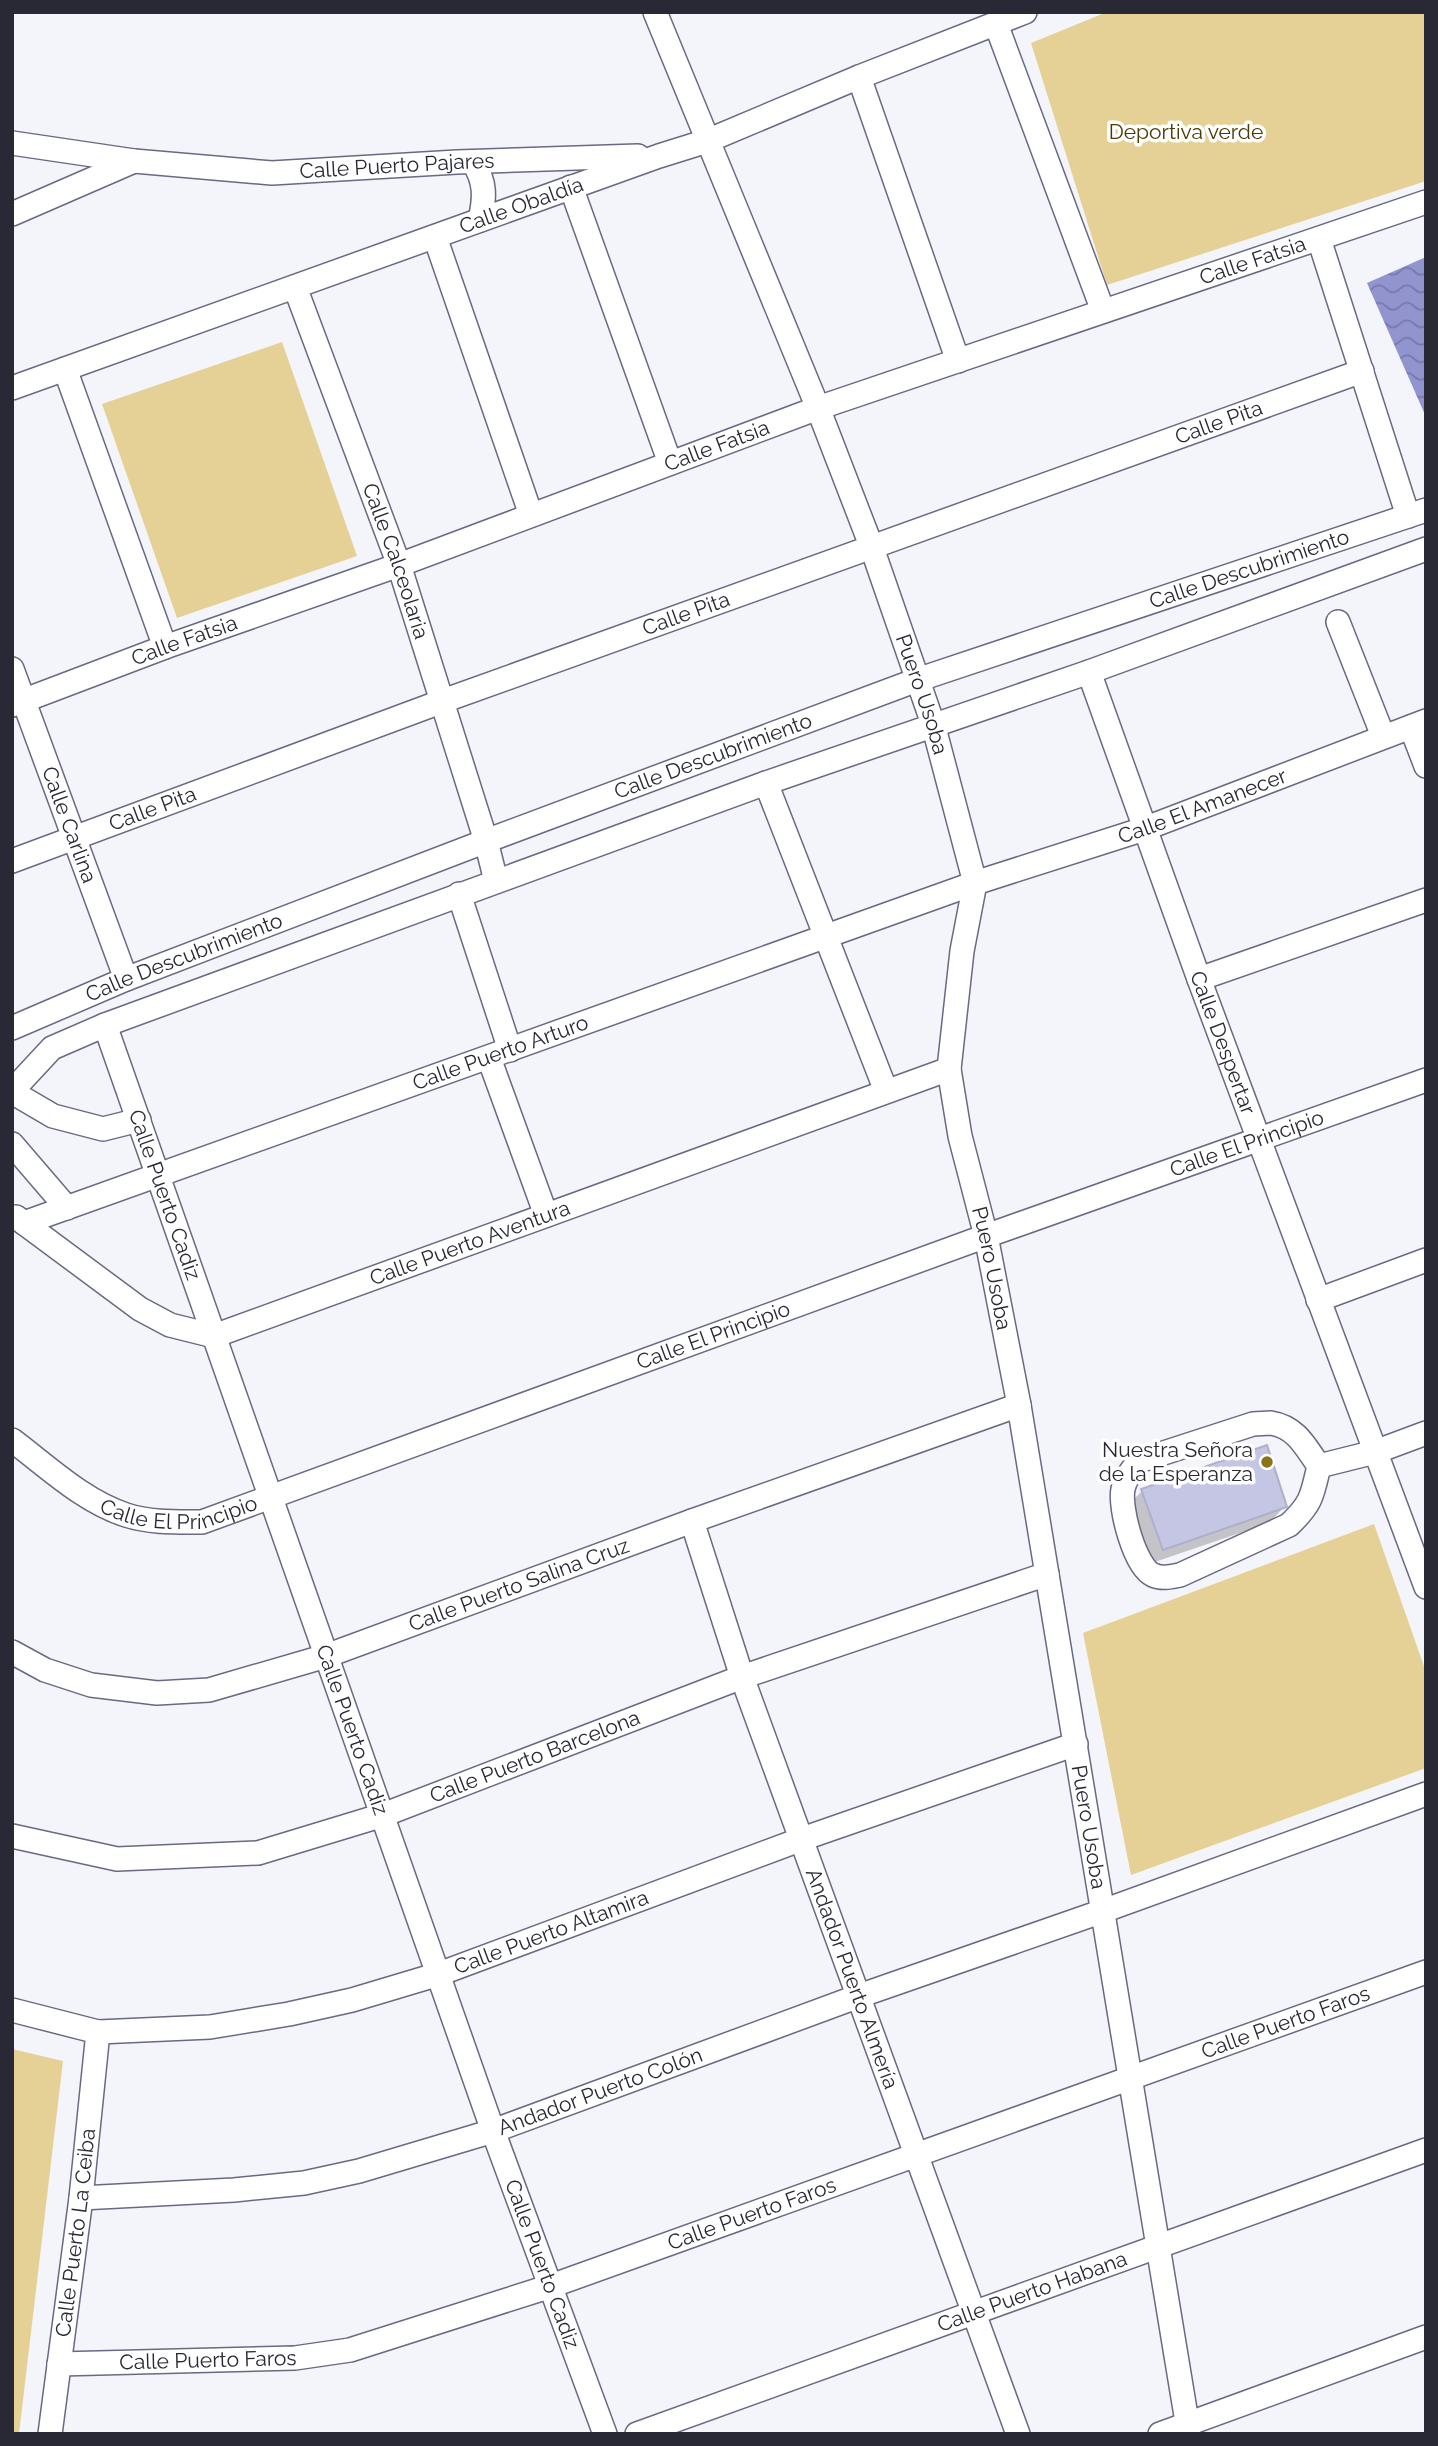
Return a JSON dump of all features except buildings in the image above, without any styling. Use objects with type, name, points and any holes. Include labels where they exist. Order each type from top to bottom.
[{"type":"street","name":"Puero Usoba","points":[[655,12],[818,408],[872,548],[933,724],[975,883],[962,951],[949,1069],[960,1136],[986,1236],[1019,1405],[1188,2429]]},
{"type":"street","name":"Calle Obaldía","points":[[12,388],[571,187],[707,141],[859,77],[1025,12]]},
{"type":"street","points":[[996,23],[1103,311]]},
{"type":"street","points":[[859,77],[958,361]]},
{"type":"street","name":"Calle Puerto Pajares","points":[[12,143],[134,161],[272,173],[473,162],[659,156]]},
{"type":"street","name":"Calle Puerto Pajares","points":[[12,214],[134,161]]},
{"type":"street","points":[[473,162],[485,189],[480,220]]},
{"type":"street","points":[[571,187],[670,464]]},
{"type":"street","name":"Calle Fatsia","points":[[18,703],[165,647],[399,565],[818,408],[1426,202]]},
{"type":"street","points":[[435,237],[531,516]]},
{"type":"street","points":[[1319,239],[1362,371],[1417,513]]},
{"type":"street","name":"Calle Calceolaria","points":[[295,287],[399,565],[486,841],[496,881]]},
{"type":"street","points":[[65,369],[165,647]]},
{"type":"street","name":"Calle Pita","points":[[12,861],[443,701],[1362,371]]},
{"type":"street","name":"Calle Descubrimiento","points":[[12,1028],[126,979],[917,680],[1417,513]]},
{"type":"street","name":"Calle Descubrimiento","points":[[12,1091],[52,1048],[105,1025],[766,783],[1089,672],[1426,549]]},
{"type":"street","points":[[1338,622],[1383,736]]},
{"type":"street","name":"Calle Carlina","points":[[12,669],[18,703],[74,838],[126,979]]},
{"type":"street","name":"Calle Despertar","points":[[1089,672],[1199,979],[1426,1587]]},
{"type":"street","points":[[1418,724],[1426,765]]},
{"type":"street","name":"Calle El Amanecer","points":[[975,883],[1144,829],[1418,724]]},
{"type":"street","points":[[766,783],[886,1091]]},
{"type":"street","name":"Calle Puerto Arturo","points":[[18,1218],[67,1208],[975,883]]},
{"type":"street","points":[[459,894],[499,1054],[546,1215]]},
{"type":"street","points":[[1199,979],[1426,900]]},
{"type":"street","name":"Calle Puerto Cadiz","points":[[105,1025],[494,2132],[605,2434]]},
{"type":"street","name":"Calle Puerto Aventura","points":[[214,1336],[949,1069]]},
{"type":"street","name":"Calle El Principio","points":[[12,1440],[86,1496],[126,1515],[166,1522],[202,1522],[986,1236],[1426,1080]]},
{"type":"street","points":[[12,1091],[53,1116],[103,1129],[139,1120]]},
{"type":"street","points":[[12,1144],[67,1208]]},
{"type":"street","points":[[18,1218],[140,1309],[170,1325],[214,1336]]},
{"type":"street","points":[[1318,1300],[1426,1260]]},
{"type":"street","name":"Calle Puerto Salina Cruz","points":[[12,1652],[45,1670],[91,1685],[157,1693],[209,1690],[326,1656],[692,1521],[1019,1405]]},
{"type":"street","points":[[1271,1423],[1285,1426],[1299,1437],[1319,1466],[1312,1499],[1289,1525],[1180,1575],[1164,1578],[1150,1574],[1141,1564],[1130,1536],[1122,1500],[1123,1486],[1139,1461],[1253,1424],[1271,1423]]},
{"type":"street","points":[[1319,1466],[1375,1452],[1426,1433]]},
{"type":"street","name":"Andador Puerto Almería","points":[[692,1521],[742,1677],[1018,2434]]},
{"type":"street","name":"Calle Puerto Barcelona","points":[[12,1836],[117,1859],[258,1853],[383,1815],[742,1677],[1048,1574]]},
{"type":"street","name":"Calle Puerto Altamira","points":[[12,2010],[98,2032],[210,2027],[352,2000],[439,1974],[802,1839],[1076,1744]]},
{"type":"street","name":"Andador Puerto Colón","points":[[81,2198],[234,2190],[304,2183],[359,2171],[494,2132],[859,1996],[1426,1794]]},
{"type":"street","name":"Calle Puerto Faros","points":[[59,2364],[295,2358],[350,2350],[551,2286],[1426,1972]]},
{"type":"street","name":"Calle Puerto La Ceiba","points":[[50,2434],[81,2198],[98,2032]]},
{"type":"street","name":"Calle Puerto Habana","points":[[637,2434],[1426,2150]]},
{"type":"street","points":[[1160,2434],[1188,2429],[1426,2337]]},
{"type":"green space","name":"Deportiva verde","points":[[1107,12],[1426,12],[1426,181],[1107,285],[1031,43]]},
{"type":"green space","points":[[282,342],[357,556],[177,618],[102,404]]},
{"type":"green space","points":[[1374,1524],[1426,1672],[1426,1768],[1131,1875],[1083,1633]]},
{"type":"green space","points":[[12,2049],[63,2061],[19,2434],[12,2434]]},
{"type":"water","points":[[1426,257],[1426,417],[1367,283]]},
{"type":"place","name":"Nuestra Señora de la Esperanza","points":[[1267,1462]]}]
